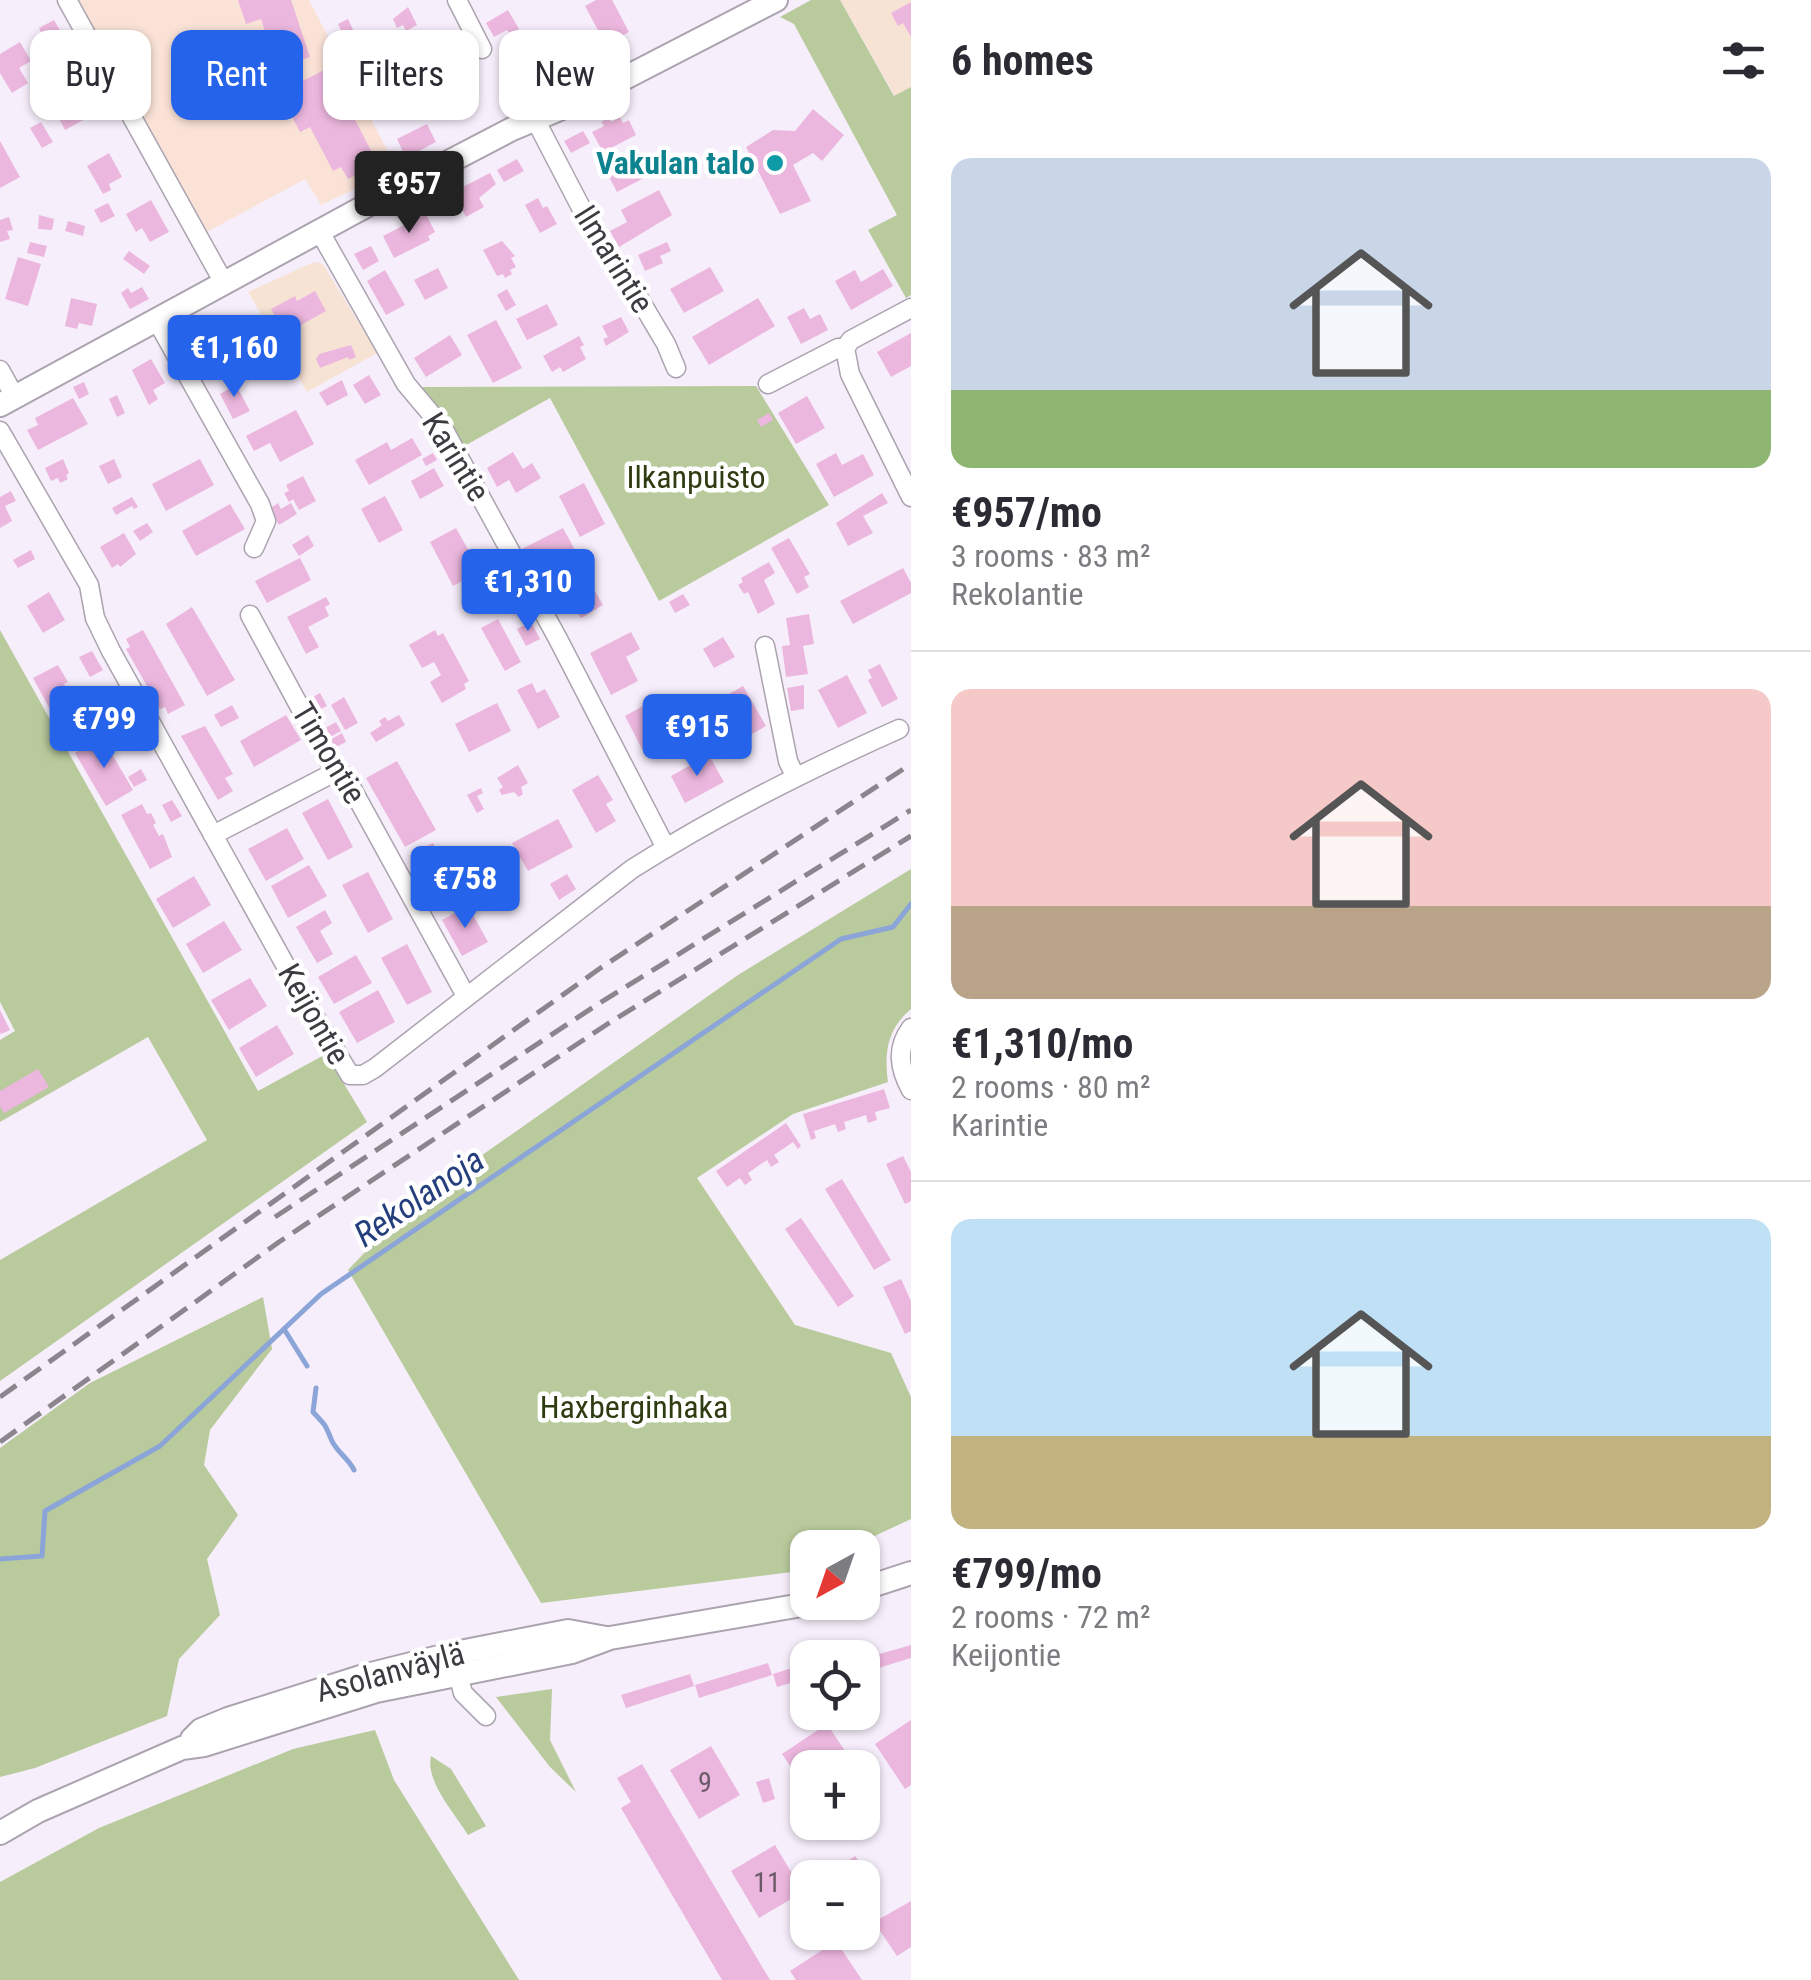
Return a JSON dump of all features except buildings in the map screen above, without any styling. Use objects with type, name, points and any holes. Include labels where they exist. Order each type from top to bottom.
[{"type":"main road","points":[[7,401],[512,129],[588,97],[776,0]]},
{"type":"main road","points":[[880,1583],[911,1572]]},
{"type":"main road","name":"Asolanväylä","points":[[0,1832],[38,1811],[182,1748],[204,1745],[461,1666],[572,1652],[610,1638],[790,1607]]},
{"type":"street","points":[[68,0],[224,283]]},
{"type":"street","points":[[457,0],[482,49]]},
{"type":"street","name":"Ilmarintie","points":[[536,121],[601,246],[672,341],[676,368]]},
{"type":"street","name":"Karintie","points":[[320,232],[406,384],[443,428],[666,848]]},
{"type":"street","points":[[911,308],[851,340],[845,348],[850,374],[911,496]]},
{"type":"street","points":[[157,321],[260,504],[266,521],[254,548]]},
{"type":"street","points":[[768,384],[845,348]]},
{"type":"street","points":[[0,370],[7,401]]},
{"type":"street","name":"Keijontie","points":[[0,430],[89,585],[100,630],[350,1075],[364,1075],[375,1068],[632,869],[795,776],[900,728]]},
{"type":"street","name":"Timontie","points":[[250,615],[335,772],[345,776],[466,996]]},
{"type":"street","points":[[765,646],[788,760],[795,776]]},
{"type":"street","points":[[214,835],[335,772]]},
{"type":"street","points":[[911,1028],[901,1045],[900,1058],[911,1090]]},
{"type":"shaded area","points":[[75,0],[309,0],[325,30],[323,120],[371,120],[397,169],[321,205],[305,179],[205,233],[142,120],[151,120],[151,30],[92,30]]},
{"type":"shaded area","points":[[840,0],[911,0],[911,87],[895,96]]},
{"type":"shaded area","points":[[314,262],[323,264],[377,353],[307,392],[248,292]]},
{"type":"green space","points":[[811,0],[840,0],[894,96],[911,87],[911,295],[906,298],[868,230],[897,215],[794,24],[780,17]]},
{"type":"green space","name":"Ilkanpuisto","points":[[756,386],[829,505],[659,601],[550,398],[459,449],[414,387]]},
{"type":"green space","points":[[0,630],[258,1091],[326,1054],[367,1122],[0,1381],[0,1260],[207,1140],[148,1037],[0,1122],[0,1040],[15,1031],[0,1002]]},
{"type":"green space","name":"Haxberginhaka","points":[[911,869],[911,1009],[889,1042],[888,1082],[793,1114],[697,1178],[795,1325],[891,1353],[911,1397],[911,1519],[880,1533],[880,1530],[790,1530],[790,1572],[541,1603],[348,1270],[407,1208],[738,975]]},
{"type":"green space","points":[[263,1297],[272,1349],[210,1430],[204,1465],[238,1515],[207,1559],[220,1615],[179,1659],[167,1716],[35,1768],[0,1777],[0,1448],[90,1383]]},
{"type":"green space","points":[[552,1689],[550,1740],[576,1792],[550,1767],[496,1697]]},
{"type":"green space","points":[[375,1730],[394,1780],[519,1980],[0,1980],[0,1882],[99,1828],[293,1749]]},
{"type":"green space","points":[[431,1756],[451,1769],[486,1826],[468,1835],[432,1776]]},
{"type":"waterway","name":"Rekolanoja","points":[[0,1559],[42,1556],[45,1511],[160,1446],[321,1294],[841,939],[893,927],[911,904]]},
{"type":"waterway","points":[[284,1329],[307,1366]]},
{"type":"waterway","points":[[316,1388],[313,1412],[354,1470]]},
{"type":"railway","points":[[0,1397],[599,969],[911,764]]},
{"type":"railway","points":[[275,1217],[595,1006],[911,810]]},
{"type":"railway","points":[[0,1442],[279,1242],[609,1023],[911,836]]},
{"type":"place","name":"Vakulan talo","points":[[775,163]]}]
